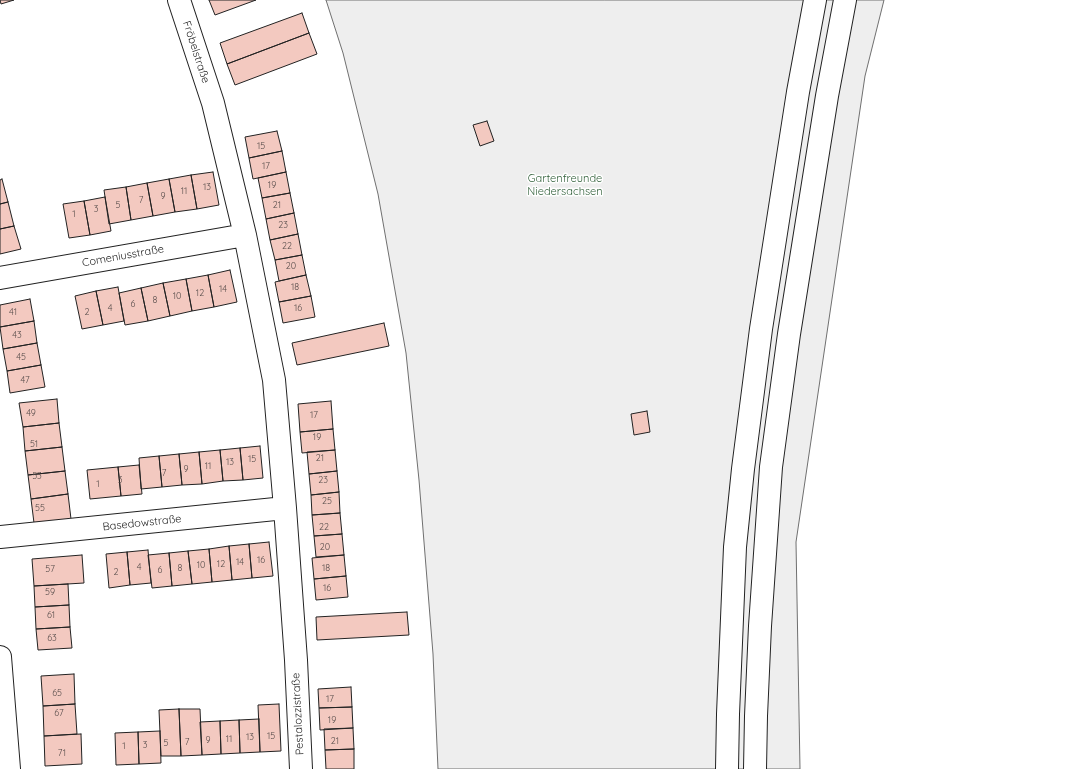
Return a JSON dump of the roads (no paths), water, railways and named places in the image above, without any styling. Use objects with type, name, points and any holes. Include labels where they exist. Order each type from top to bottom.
[{"type":"main road","name":"Fröbelstraße","points":[[179,0],[213,103],[245,235]]},
{"type":"main road","points":[[727,769],[735,547],[743,469],[761,329],[814,0]]},
{"type":"main road","points":[[755,769],[760,633],[771,467],[793,311],[827,96],[845,0]]},
{"type":"main road","points":[[245,235],[274,380],[285,508]]},
{"type":"main road","name":"Comeniusstraße","points":[[0,278],[245,235]]},
{"type":"main road","name":"Basedowstraße","points":[[0,537],[285,508]]},
{"type":"main road","name":"Pestalozzistraße","points":[[285,508],[296,660],[301,769]]},
{"type":"main road","points":[[0,668],[9,769]]},
{"type":"park label","name":"Gartenfreunde Niedersachsen","points":[[565,185]]}]
